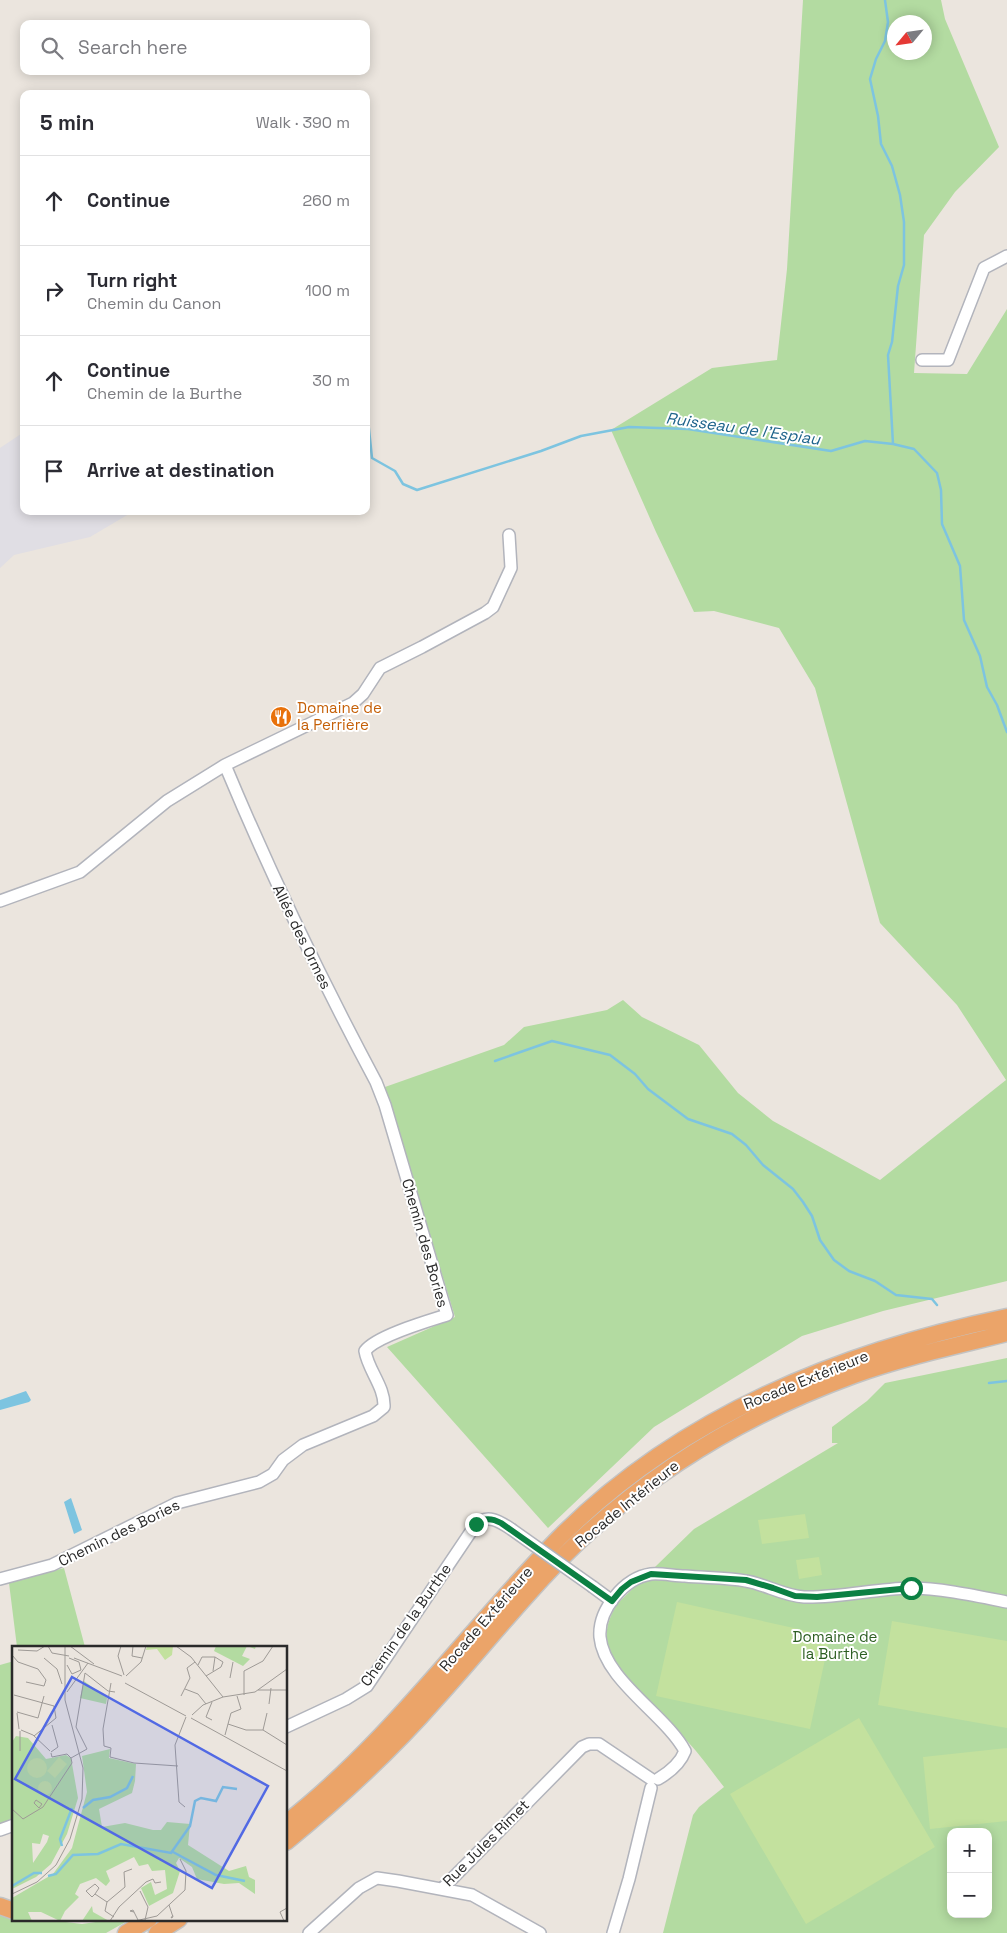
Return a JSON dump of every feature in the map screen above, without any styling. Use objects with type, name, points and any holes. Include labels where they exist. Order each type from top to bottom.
[{"type":"highway","name":"Rocade Extérieure","points":[[288,1821],[371,1746],[431,1682],[509,1591],[560,1537],[641,1468],[682,1440],[744,1404],[835,1364],[1007,1317]]},
{"type":"highway","name":"Rocade Intérieure","points":[[288,1840],[341,1797],[384,1756],[436,1700],[540,1581],[578,1542],[609,1514],[655,1478],[697,1450],[755,1417],[801,1396],[855,1375],[928,1352],[1007,1333]]},
{"type":"highway","points":[[0,1906],[12,1910]]},
{"type":"highway","points":[[126,1933],[147,1920]]},
{"type":"highway","points":[[157,1933],[177,1920]]},
{"type":"highway","points":[[169,1933],[186,1920]]},
{"type":"street","points":[[922,360],[948,360],[984,268],[1007,256]]},
{"type":"street","points":[[0,901],[80,872],[167,801],[225,765],[353,703],[363,694],[380,668],[446,635],[493,607],[511,568],[509,535]]},
{"type":"street","name":"Allée des Ormes","points":[[225,765],[262,852],[312,957],[376,1082],[385,1105]]},
{"type":"street","name":"Chemin des Bories","points":[[0,1579],[52,1565],[178,1503],[259,1482],[273,1474],[283,1460],[303,1445],[374,1416],[384,1407],[385,1398],[366,1359],[365,1351],[368,1346],[421,1323],[447,1315],[385,1105]]},
{"type":"street","name":"Chemin de la Burthe","points":[[288,1726],[346,1700],[367,1686],[476,1524],[486,1518],[495,1520],[511,1529],[612,1601]]},
{"type":"street","points":[[613,1933],[629,1879],[653,1782],[682,1760],[685,1751],[680,1741],[632,1692],[604,1652],[600,1636],[602,1622],[612,1601],[622,1589],[631,1582],[651,1574],[746,1580],[795,1596],[817,1597],[911,1588],[972,1595],[1007,1602]]},
{"type":"street","name":"Rue Jules Rimet","points":[[309,1933],[359,1888],[377,1878],[442,1889],[582,1747],[589,1744],[599,1744],[653,1782]]},
{"type":"street","points":[[442,1889],[472,1896],[540,1933]]},
{"type":"shaded area","points":[[20,435],[20,515],[127,515],[90,537],[14,555],[0,568],[0,448]]},
{"type":"green space","points":[[803,0],[941,0],[945,19],[999,147],[955,192],[924,235],[914,373],[967,374],[1007,309],[1007,1281],[883,1311],[802,1336],[654,1427],[548,1528],[387,1347],[455,1317],[385,1087],[504,1045],[524,1027],[607,1010],[623,1000],[642,1017],[699,1045],[738,1093],[773,1121],[880,1180],[1006,1080],[957,1005],[880,923],[815,688],[779,628],[714,611],[694,612],[611,430],[712,368],[777,360],[787,269]]},
{"type":"green space","name":"Domaine de la Burthe","points":[[1007,1358],[1007,1933],[663,1933],[693,1815],[699,1807],[724,1787],[693,1747],[630,1684],[620,1670],[607,1639],[607,1628],[610,1618],[617,1604],[694,1529],[838,1443],[832,1443],[832,1427],[867,1401],[885,1383]]},
{"type":"green space","points":[[805,1514],[809,1538],[762,1544],[758,1520]]},
{"type":"green space","points":[[819,1557],[822,1575],[799,1579],[796,1560]]},
{"type":"green space","points":[[64,1568],[85,1646],[17,1646],[9,1583]]},
{"type":"green space","points":[[677,1602],[830,1636],[810,1729],[656,1696]]},
{"type":"green space","points":[[892,1621],[1007,1641],[1007,1728],[878,1705]]},
{"type":"green space","points":[[12,1662],[12,1820],[0,1823],[0,1665]]},
{"type":"green space","points":[[859,1718],[935,1847],[806,1924],[730,1794]]},
{"type":"green space","points":[[1007,1748],[1007,1821],[930,1829],[923,1757]]},
{"type":"green space","points":[[0,1910],[12,1913],[12,1920],[50,1920],[82,1924],[109,1920],[129,1920],[106,1933],[0,1933]]},
{"type":"water","points":[[26,1391],[31,1400],[29,1402],[0,1410],[0,1400]]},
{"type":"water","points":[[71,1498],[82,1530],[74,1534],[64,1502]]},
{"type":"waterway","points":[[885,0],[888,22],[885,41],[876,59],[870,79],[878,116],[881,144],[892,166],[900,195],[904,222],[904,265],[898,286],[892,342],[888,355],[893,444]]},
{"type":"waterway","name":"Ruisseau de l'Espiau","points":[[370,439],[372,458],[395,471],[403,484],[417,490],[541,451],[581,436],[629,427],[688,429],[831,451],[865,441],[893,444],[914,449],[937,473],[941,490],[942,524],[960,566],[964,620],[980,656],[987,687],[997,705],[1007,732]]},
{"type":"waterway","points":[[495,1061],[552,1041],[610,1055],[635,1074],[648,1089],[688,1119],[732,1134],[746,1145],[763,1165],[793,1189],[803,1202],[812,1216],[820,1240],[834,1260],[849,1271],[875,1281],[896,1295],[932,1299],[937,1305]]},
{"type":"waterway","points":[[989,1383],[1007,1381]]},
{"type":"place","name":"Domaine de la Perrière","points":[[281,717]]},
{"type":"route","points":[[476,1524],[486,1518],[501,1523],[612,1601],[631,1582],[651,1574],[746,1580],[795,1596],[817,1597],[911,1588]]}]
